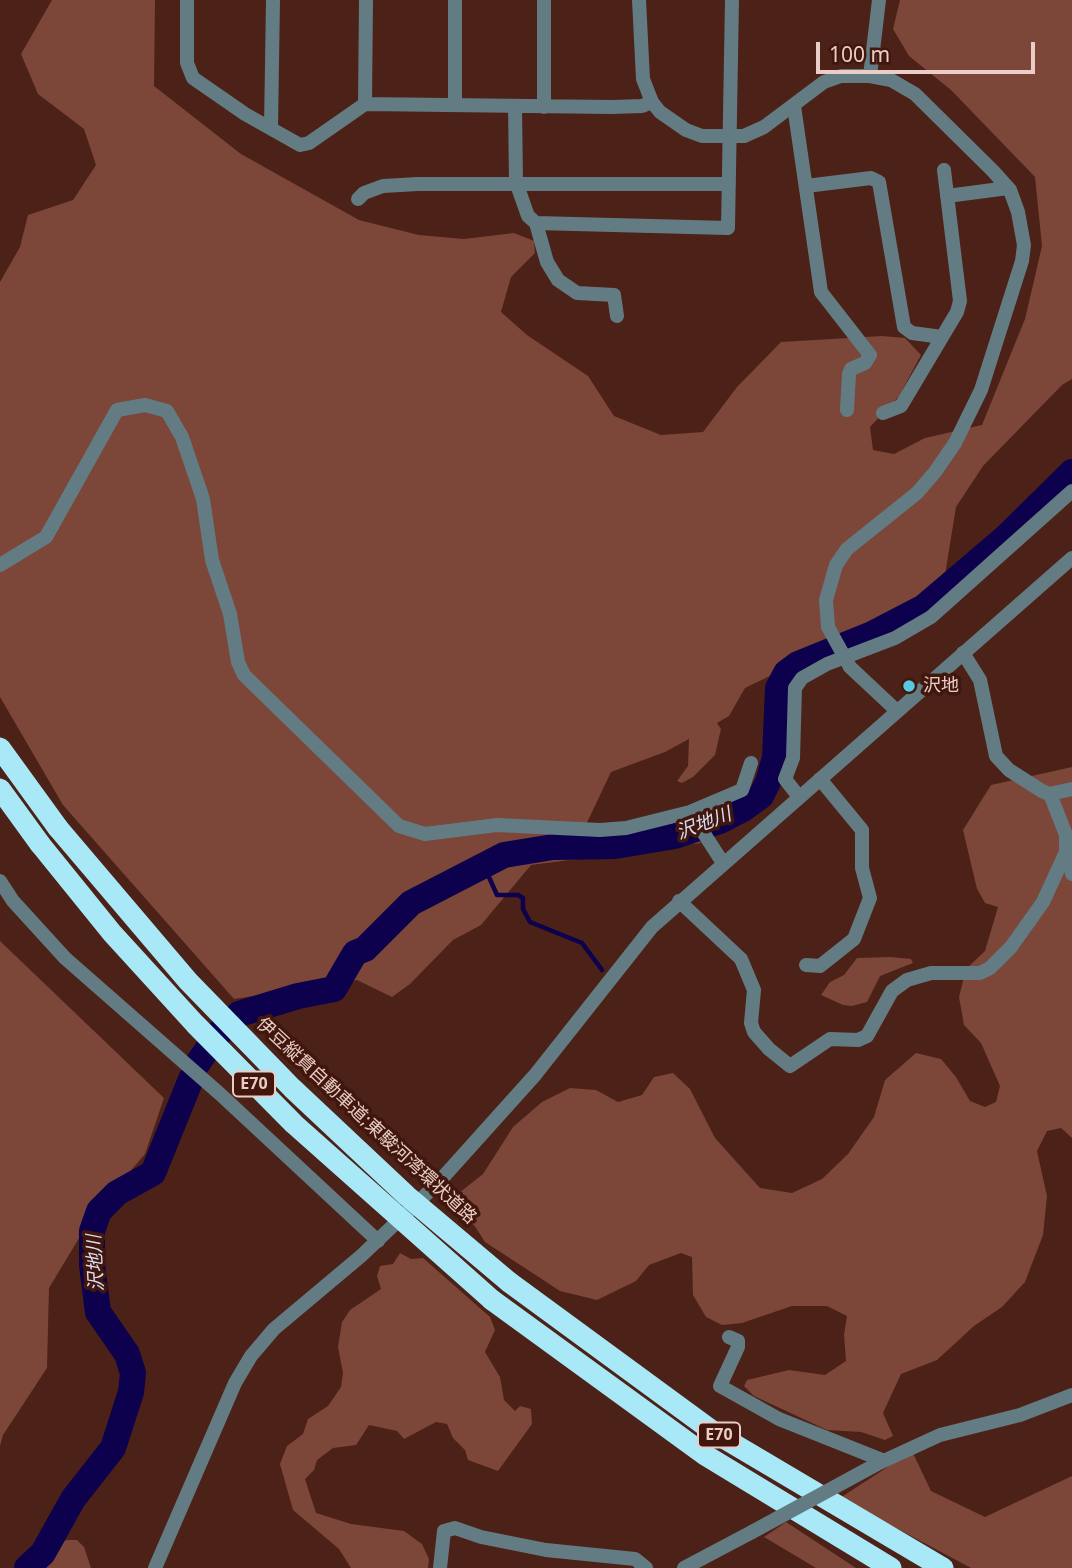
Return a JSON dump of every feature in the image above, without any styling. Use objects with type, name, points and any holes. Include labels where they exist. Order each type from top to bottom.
[{"type":"highway","name":"伊豆縦貫自動車道;東駿河湾環状道路","points":[[0,748],[58,828],[188,981],[283,1078],[407,1196],[509,1282],[715,1433],[943,1568]]},
{"type":"highway","name":"E70","points":[[0,789],[40,844],[121,943],[240,1070],[390,1212],[492,1300],[705,1455],[891,1568]]},
{"type":"street","points":[[187,0],[187,64],[192,78],[292,143],[309,143],[365,104],[544,107],[642,106],[652,102]]},
{"type":"street","points":[[271,128],[273,0]]},
{"type":"street","points":[[365,104],[366,0]]},
{"type":"street","points":[[454,105],[455,0]]},
{"type":"street","points":[[544,0],[544,107]]},
{"type":"street","points":[[639,0],[639,52],[643,79],[652,102],[660,112],[686,130],[702,136],[744,136],[764,127],[824,82],[841,76],[870,76],[891,80],[915,94],[1008,188],[1023,230],[1023,253],[981,390],[955,443],[935,472],[917,493],[847,549],[836,565],[826,600],[828,627],[850,667],[898,711]]},
{"type":"street","points":[[536,223],[728,228],[732,0]]},
{"type":"street","points":[[870,76],[879,0]]},
{"type":"street","points":[[515,106],[516,182],[528,216],[536,223],[547,262],[558,280],[577,293],[614,295],[617,316]]},
{"type":"street","points":[[794,106],[823,298],[848,323],[870,355],[865,363],[851,369],[848,410]]},
{"type":"street","points":[[883,413],[901,406],[960,301],[944,170]]},
{"type":"street","points":[[806,186],[871,178],[879,182],[904,327],[912,333],[942,337]]},
{"type":"street","points":[[358,198],[383,186],[516,182],[729,184]]},
{"type":"street","points":[[947,196],[1008,188]]},
{"type":"street","points":[[0,565],[46,537],[117,410],[145,405],[167,411],[182,437],[204,499],[212,560],[230,614],[238,662],[244,675],[399,826],[425,834],[497,825],[600,830],[697,823],[742,790],[751,763]]},
{"type":"street","points":[[799,797],[785,779],[793,758],[795,688],[802,678],[827,664],[894,638],[931,617],[1072,491]]},
{"type":"street","points":[[155,1568],[235,1383],[251,1356],[274,1329],[378,1241],[437,1184],[535,1075],[613,972],[652,927],[1072,558]]},
{"type":"street","points":[[963,653],[980,680],[996,756],[1020,778],[1050,793],[1072,789]]},
{"type":"street","points":[[806,965],[820,966],[854,939],[870,898],[862,868],[862,830],[820,779]]},
{"type":"street","points":[[1050,793],[1067,846],[1072,874]]},
{"type":"street","points":[[697,823],[723,863]]},
{"type":"street","points":[[679,901],[741,959],[754,990],[751,1023],[754,1031],[769,1049],[790,1066],[830,1038],[859,1040],[867,1036],[892,991],[917,975],[972,974],[990,968],[1032,919],[1067,846]]},
{"type":"street","points":[[0,881],[13,901],[65,958],[220,1094],[378,1241]]},
{"type":"street","points":[[729,1337],[738,1341],[738,1348],[720,1386],[779,1419],[880,1462]]},
{"type":"street","points":[[684,1568],[880,1462],[940,1435],[1020,1415],[1072,1395]]},
{"type":"street","points":[[440,1568],[444,1531],[455,1528],[546,1550],[635,1559],[646,1568]]},
{"type":"shaded area","points":[[52,0],[155,0],[154,86],[241,154],[359,220],[419,235],[464,239],[514,233],[534,241],[535,253],[511,277],[501,312],[527,335],[588,376],[614,416],[661,435],[703,432],[737,387],[781,342],[882,336],[905,338],[921,355],[899,396],[870,427],[873,450],[894,454],[925,438],[982,425],[1025,319],[1042,246],[1035,177],[951,90],[909,56],[893,29],[900,0],[1072,0],[1072,379],[1062,385],[983,466],[956,507],[944,581],[865,630],[745,688],[729,716],[717,723],[721,729],[715,755],[693,777],[682,783],[677,781],[688,766],[689,739],[665,752],[611,772],[583,831],[686,818],[701,843],[531,865],[481,925],[453,940],[410,984],[392,997],[357,980],[234,999],[63,805],[0,697],[0,282],[20,247],[28,215],[73,200],[96,165],[84,129],[38,94],[21,54]]},
{"type":"shaded area","points":[[1072,767],[1072,1138],[1061,1128],[1047,1131],[1037,1151],[1047,1196],[1043,1235],[1025,1282],[1002,1307],[974,1326],[937,1360],[901,1374],[883,1413],[893,1436],[885,1440],[861,1432],[827,1430],[754,1396],[744,1386],[747,1380],[789,1370],[825,1375],[846,1361],[844,1335],[847,1316],[827,1306],[792,1306],[742,1323],[722,1325],[706,1317],[693,1295],[692,1257],[681,1253],[649,1265],[636,1281],[597,1300],[560,1291],[485,1242],[474,1225],[450,1213],[450,1200],[483,1174],[513,1127],[542,1102],[570,1088],[596,1090],[618,1102],[642,1095],[654,1077],[673,1073],[690,1089],[715,1138],[760,1188],[792,1193],[822,1179],[848,1154],[874,1117],[885,1080],[916,1053],[941,1059],[956,1077],[970,1101],[985,1107],[996,1102],[1000,1086],[981,1043],[964,1025],[959,997],[966,969],[985,951],[998,907],[985,903],[977,889],[963,830],[991,785]]},
{"type":"shaded area","points":[[0,941],[164,1098],[145,1154],[93,1215],[49,1288],[47,1368],[3,1435],[0,1446]]},
{"type":"shaded area","points":[[857,958],[911,959],[913,963],[880,976],[867,1002],[852,1006],[843,1005],[821,995],[830,982],[844,975]]},
{"type":"shaded area","points":[[400,1253],[411,1259],[423,1258],[490,1317],[495,1330],[485,1352],[500,1377],[504,1400],[515,1411],[520,1406],[531,1409],[532,1424],[498,1471],[468,1460],[465,1450],[453,1438],[447,1424],[436,1422],[404,1439],[397,1431],[369,1425],[356,1445],[333,1448],[317,1460],[314,1470],[305,1479],[316,1513],[351,1524],[404,1531],[422,1544],[429,1559],[428,1568],[351,1568],[339,1549],[293,1510],[280,1464],[287,1446],[303,1434],[308,1419],[328,1406],[341,1387],[343,1373],[338,1347],[342,1322],[350,1310],[381,1289],[377,1276],[380,1266],[393,1264]]},
{"type":"shaded area","points":[[912,1451],[931,1491],[985,1517],[1072,1476],[1072,1568],[971,1568],[840,1498]]},
{"type":"shaded area","points":[[786,1522],[856,1568],[816,1568],[764,1537]]},
{"type":"shaded area","points":[[77,1540],[84,1547],[91,1568],[40,1568],[59,1542]]},
{"type":"waterway","name":"沢地川","points":[[198,1063],[217,1035],[239,1014],[298,996],[334,989],[355,953],[365,949],[411,903],[504,855],[553,847],[615,846],[675,836],[720,821],[743,809],[761,796],[768,782],[775,758],[778,688],[786,673],[798,664],[872,634],[924,607],[1005,538],[1072,472]]},
{"type":"waterway","points":[[484,866],[497,895],[518,895],[523,898],[523,909],[530,922],[582,943],[602,970]]},
{"type":"waterway","name":"沢地川","points":[[27,1568],[43,1553],[73,1499],[113,1448],[131,1392],[133,1373],[127,1354],[98,1312],[92,1265],[92,1231],[99,1211],[117,1193],[153,1173],[191,1079]]},
{"type":"place","name":"沢地","points":[[909,686]]}]
